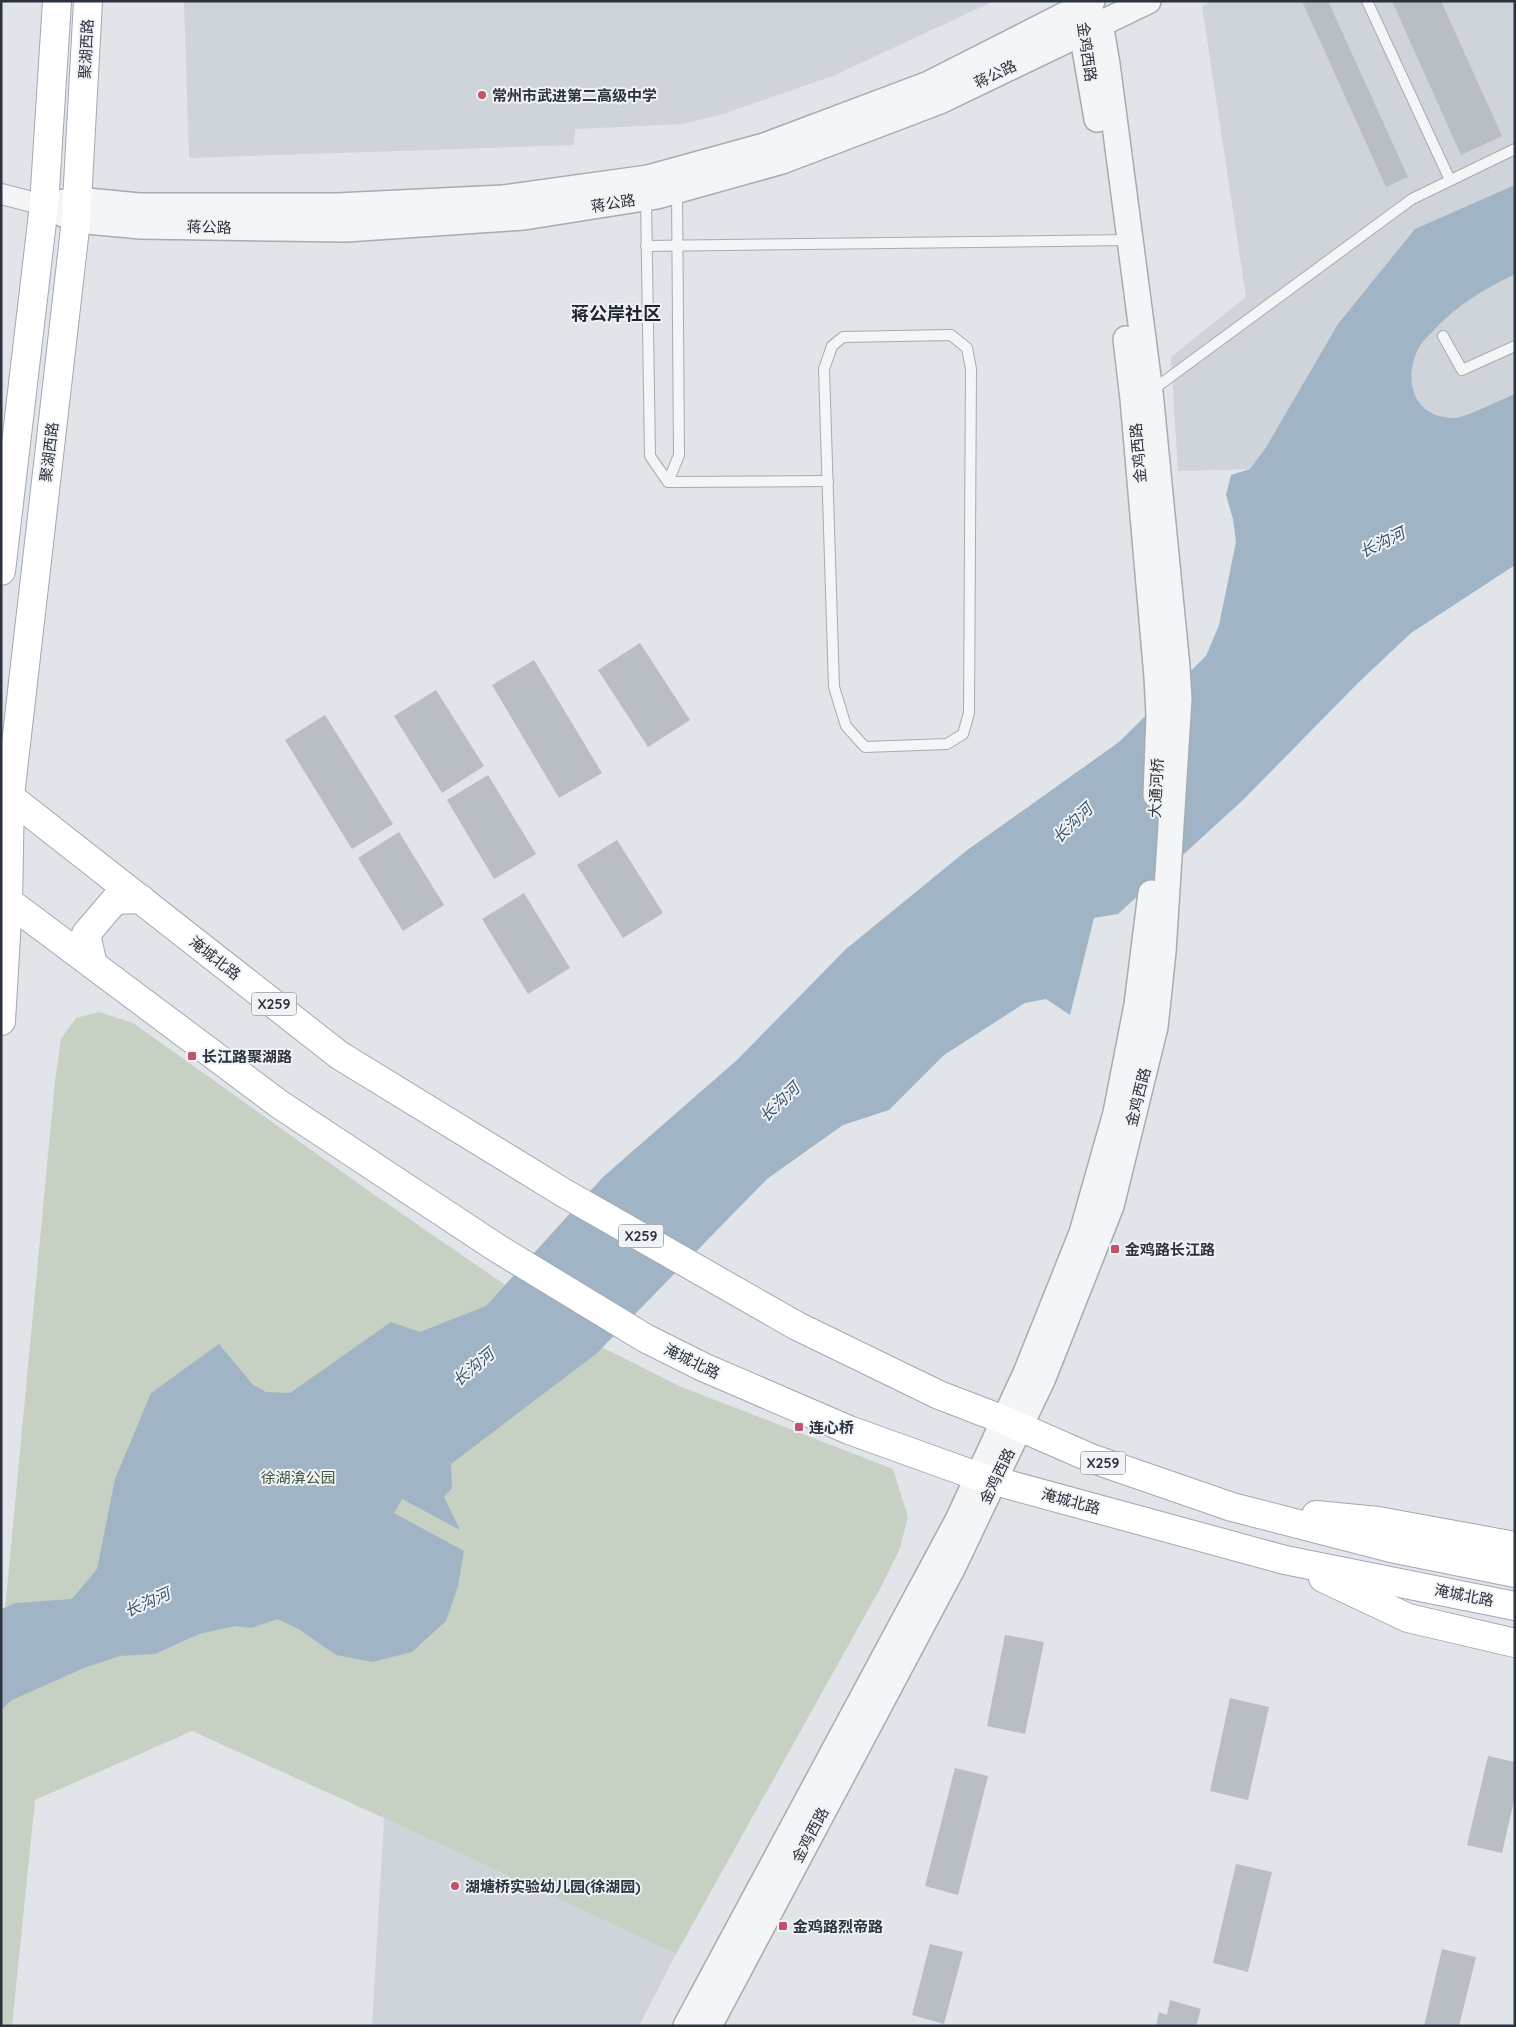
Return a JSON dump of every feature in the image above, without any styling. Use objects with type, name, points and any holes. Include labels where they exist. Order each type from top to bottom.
[{"type":"main road","points":[[1,571],[44,205],[57,1]]},
{"type":"main road","name":"聚湖西路","points":[[1,1021],[6,793],[76,210],[88,1]]},
{"type":"main road","name":"淹城北路","points":[[6,793],[338,1055],[564,1193],[797,1326],[939,1395],[1012,1424]]},
{"type":"main road","points":[[5,899],[93,965]]},
{"type":"main road","points":[[93,965],[86,934],[115,900],[141,900]]},
{"type":"main road","name":"淹城北路","points":[[93,965],[279,1104],[497,1248],[645,1338],[703,1367],[849,1430],[985,1478],[1285,1560],[1515,1606]]},
{"type":"main road","name":"X259","points":[[1012,1424],[1093,1459],[1232,1507],[1391,1548],[1515,1573]]},
{"type":"main road","points":[[1232,1507],[1378,1521],[1515,1546]]},
{"type":"main road","points":[[1285,1560],[1408,1618],[1515,1643]]},
{"type":"street","name":"蒋公路","points":[[1,194],[140,226],[346,229],[524,217],[646,198],[668,182],[929,84],[1089,16],[1148,1]]},
{"type":"street","name":"金鸡西路","points":[[1089,16],[1090,72],[1150,392],[1167,672]]},
{"type":"street","name":"蒋公路","points":[[76,210],[140,206],[346,205],[503,198],[648,178],[668,182]]},
{"type":"street","name":"金鸡西路","points":[[1122,240],[1133,399],[1167,672]]},
{"type":"street","name":"大通河桥","points":[[1159,891],[1159,715],[1167,672]]},
{"type":"street","name":"金鸡西路","points":[[686,2026],[958,1520],[985,1478],[1012,1424],[1043,1378],[1111,1206],[1155,1026],[1163,952],[1159,891]]},
{"type":"street","name":"金鸡西路","points":[[709,2026],[952,1569],[985,1478]]},
{"type":"lane","points":[[1367,1],[1450,180]]},
{"type":"lane","points":[[1150,392],[1412,198],[1515,149]]},
{"type":"lane","points":[[668,182],[677,246],[679,455],[668,482]]},
{"type":"lane","points":[[646,198],[650,456],[668,482]]},
{"type":"lane","points":[[646,246],[1122,240]]},
{"type":"lane","points":[[951,335],[967,348],[971,369],[969,714],[962,734],[947,744],[865,747],[846,726],[834,687],[828,481],[824,369],[832,346],[843,337],[951,335]]},
{"type":"lane","points":[[1444,336],[1462,370],[1515,346]]},
{"type":"lane","points":[[668,482],[828,481]]},
{"type":"shaded area","name":"常州市武进第二高级中学","points":[[184,1],[994,1],[833,76],[723,114],[683,124],[575,129],[574,145],[189,158]]},
{"type":"shaded area","points":[[1212,1],[1515,1],[1515,565],[1411,633],[1250,469],[1178,471],[1171,357],[1246,297],[1202,6]]},
{"type":"shaded area","name":"湖塘桥实验幼儿园(徐湖园)","points":[[384,1818],[676,1954],[639,2026],[372,2026]]},
{"type":"green space","name":"徐湖渰公园","points":[[99,1012],[133,1023],[376,1196],[578,1335],[679,1386],[893,1469],[908,1517],[900,1548],[882,1585],[676,1954],[192,1731],[35,1800],[12,2026],[1,2026],[1,1652],[55,1081],[61,1039],[76,1018]]},
{"type":"water","name":"长沟河","points":[[1515,185],[1515,274],[1462,305],[1424,340],[1415,357],[1412,382],[1414,394],[1420,404],[1429,412],[1455,418],[1475,412],[1515,394],[1515,565],[1411,633],[1359,682],[1243,800],[1118,914],[1094,918],[1070,1015],[1046,999],[1025,1003],[944,1055],[889,1110],[843,1125],[767,1179],[596,1354],[451,1464],[452,1488],[444,1497],[460,1530],[402,1499],[394,1513],[464,1551],[458,1586],[446,1621],[412,1652],[372,1662],[336,1655],[300,1630],[278,1619],[251,1628],[235,1626],[199,1634],[155,1654],[120,1656],[84,1668],[12,1700],[1,1710],[1,1609],[16,1603],[72,1599],[97,1569],[115,1479],[151,1393],[219,1344],[253,1385],[266,1392],[290,1393],[391,1322],[420,1332],[486,1306],[603,1177],[737,1060],[846,949],[966,851],[1119,742],[1206,656],[1219,625],[1236,542],[1233,519],[1226,495],[1231,475],[1250,469],[1265,449],[1338,324],[1415,229]]},
{"type":"building","points":[[1302,1],[1328,1],[1408,177],[1386,187]]},
{"type":"building","points":[[1392,1],[1441,1],[1502,136],[1461,155]]},
{"type":"building","points":[[640,643],[690,720],[648,747],[598,670]]},
{"type":"building","points":[[534,660],[602,773],[559,798],[492,685]]},
{"type":"building","points":[[436,690],[484,766],[442,793],[394,716]]},
{"type":"building","points":[[325,715],[393,824],[352,849],[285,740]]},
{"type":"building","points":[[488,775],[536,854],[494,879],[447,800]]},
{"type":"building","points":[[399,832],[444,905],[403,931],[358,858]]},
{"type":"building","points":[[617,840],[663,913],[623,938],[577,865]]},
{"type":"building","points":[[524,893],[570,968],[528,994],[482,919]]},
{"type":"building","points":[[1005,1635],[1044,1642],[1025,1734],[987,1726]]},
{"type":"building","points":[[1230,1698],[1269,1707],[1248,1800],[1210,1791]]},
{"type":"building","points":[[1488,1756],[1515,1762],[1515,1796],[1502,1853],[1467,1845]]},
{"type":"building","points":[[955,1768],[988,1776],[958,1895],[925,1886]]},
{"type":"building","points":[[1236,1864],[1272,1872],[1248,1972],[1213,1963]]},
{"type":"building","points":[[930,1944],[963,1952],[944,2024],[912,2015]]},
{"type":"building","points":[[1442,1949],[1476,1957],[1459,2026],[1424,2026]]},
{"type":"building","points":[[1170,2000],[1201,2009],[1196,2026],[1156,2026],[1159,2012],[1167,2015]]},
{"type":"place","name":"常州市武进第二高级中学","points":[[482,95]]},
{"type":"place","name":"长江路聚湖路","points":[[192,1056]]},
{"type":"place","name":"金鸡路长江路","points":[[1115,1249]]},
{"type":"place","name":"连心桥","points":[[799,1427]]},
{"type":"place","name":"湖塘桥实验幼儿园(徐湖园)","points":[[455,1886]]},
{"type":"place","name":"金鸡路烈帝路","points":[[783,1926]]},
{"type":"district","name":"蒋公岸社区","points":[[616,313]]}]
